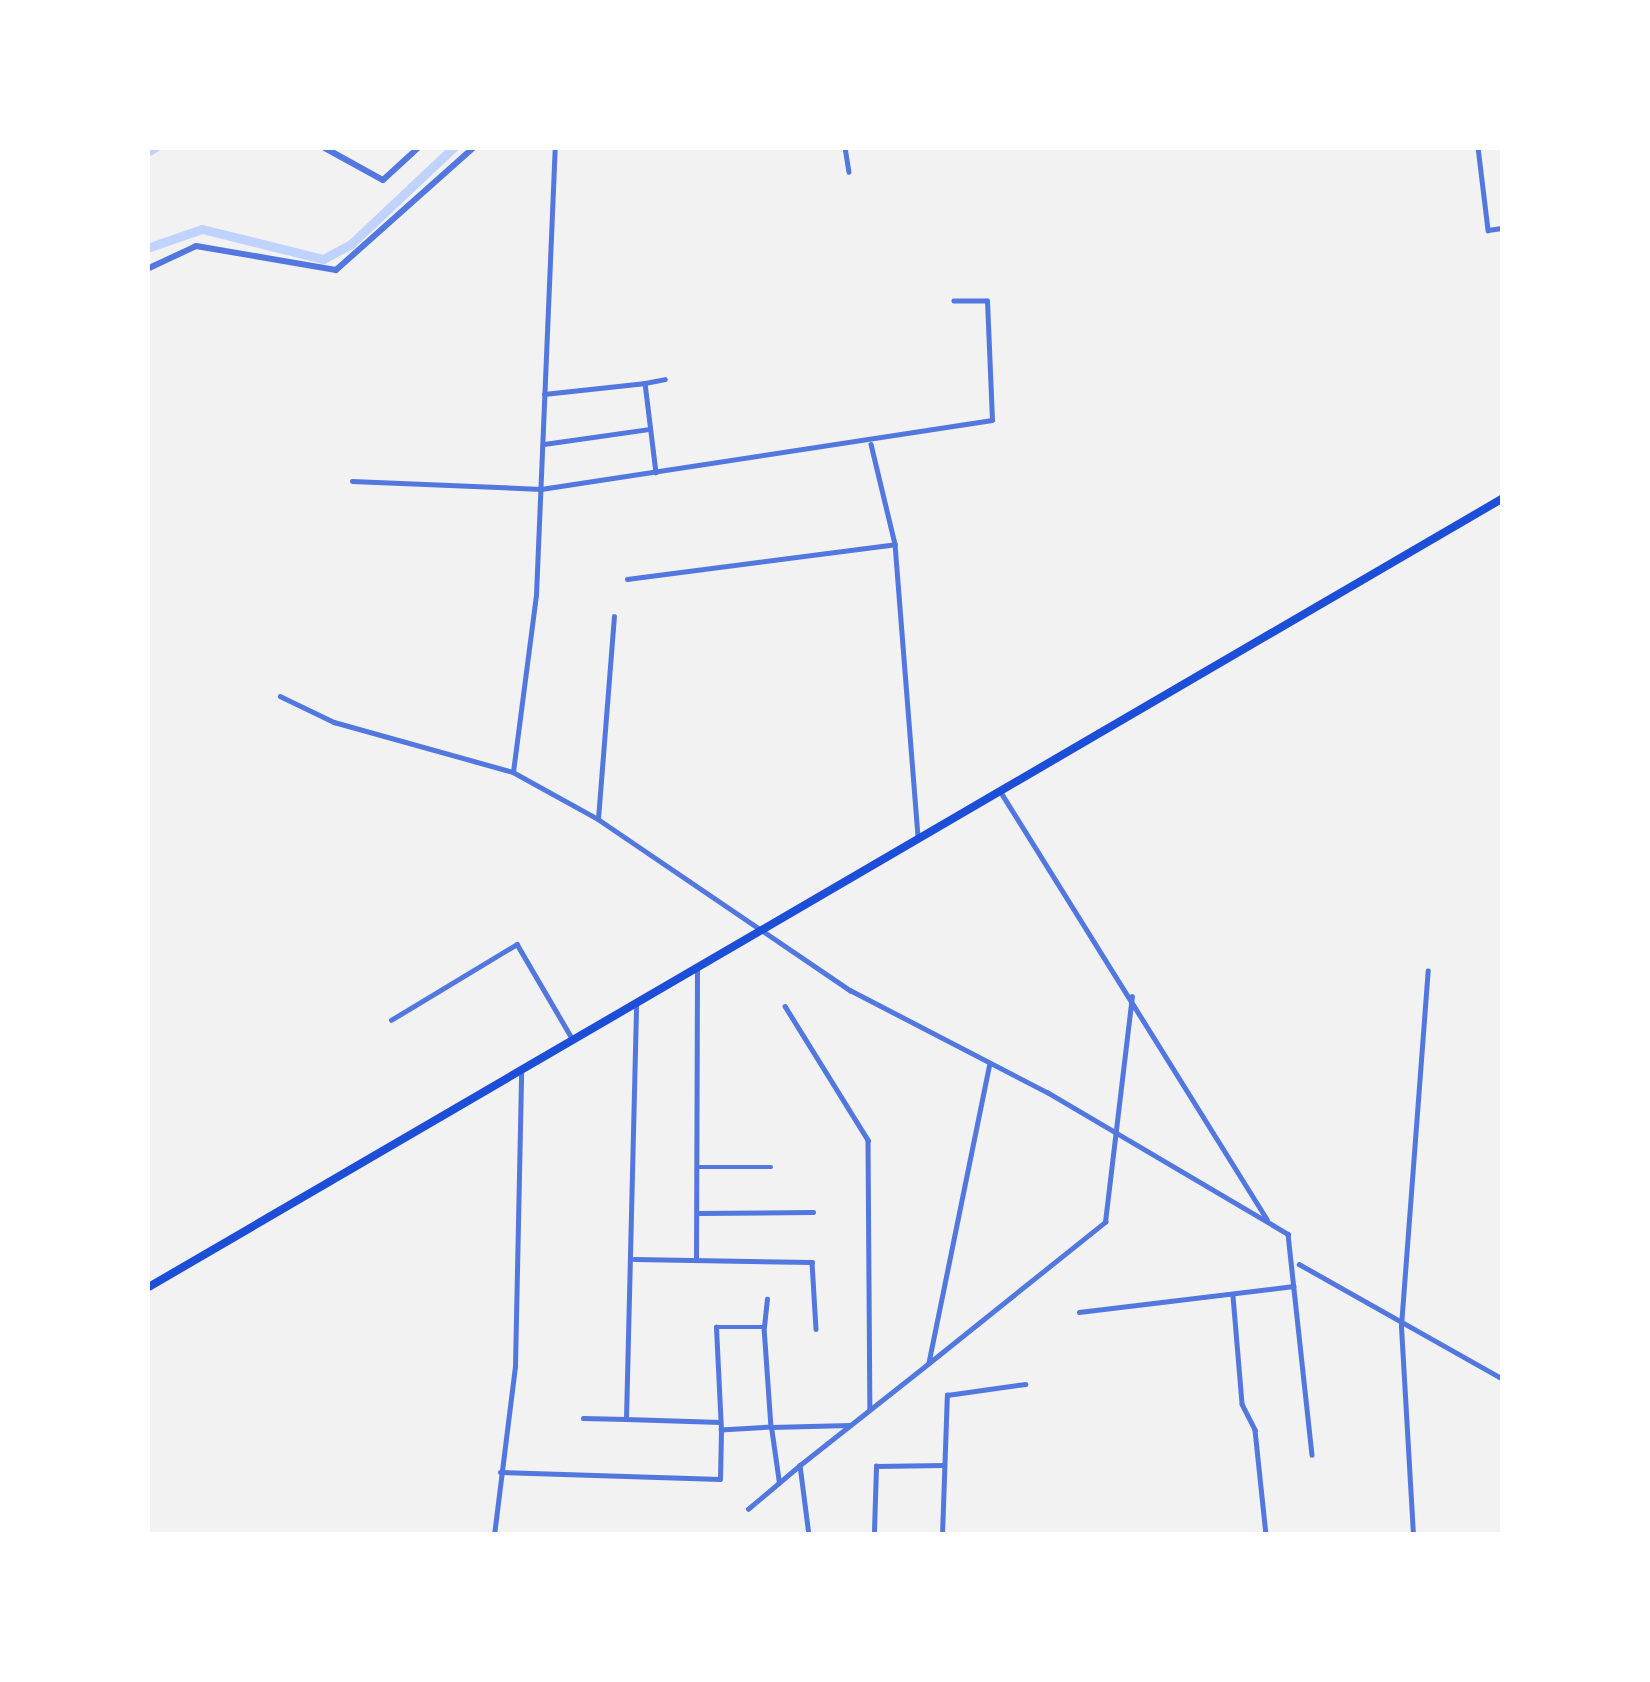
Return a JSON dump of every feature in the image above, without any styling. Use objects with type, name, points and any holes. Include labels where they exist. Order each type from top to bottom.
[{"type":"main road","points":[[147,1288],[1503,498]]},
{"type":"street","points":[[323,147],[373,178],[394,174],[419,147]]},
{"type":"street","points":[[147,269],[196,246],[336,270],[474,147]]},
{"type":"street","points":[[513,772],[541,489],[555,147]]},
{"type":"street","points":[[845,147],[850,172]]},
{"type":"street","points":[[1478,147],[1488,230],[1503,228]]},
{"type":"street","points":[[352,481],[541,489],[871,444],[992,420],[987,301],[954,301]]},
{"type":"street","points":[[544,394],[665,379]]},
{"type":"street","points":[[645,382],[656,472]]},
{"type":"street","points":[[544,444],[650,429]]},
{"type":"street","points":[[871,444],[895,544],[919,842]]},
{"type":"street","points":[[626,579],[895,544]]},
{"type":"street","points":[[598,819],[614,617]]},
{"type":"street","points":[[280,696],[334,722],[513,772],[598,819],[760,934],[1288,1234],[1296,1263],[1293,1286],[1312,1455]]},
{"type":"street","points":[[1001,794],[1270,1224]]},
{"type":"street","points":[[391,1020],[517,944],[574,1043]]},
{"type":"street","points":[[696,1260],[697,971]]},
{"type":"street","points":[[1413,1535],[1401,1322],[1428,971]]},
{"type":"street","points":[[748,1509],[1105,1222],[1132,997]]},
{"type":"street","points":[[785,1006],[868,1140],[870,1409]]},
{"type":"street","points":[[626,1419],[634,1259],[636,1007]]},
{"type":"street","points":[[929,1363],[990,1063]]},
{"type":"street","points":[[494,1535],[514,1366],[521,1074]]},
{"type":"street","points":[[698,1167],[771,1167]]},
{"type":"street","points":[[698,1213],[812,1212]]},
{"type":"street","points":[[634,1259],[812,1262],[816,1329]]},
{"type":"street","points":[[1296,1263],[1503,1379]]},
{"type":"street","points":[[1079,1312],[1293,1286]]},
{"type":"street","points":[[1233,1296],[1242,1404],[1255,1430],[1266,1535]]},
{"type":"street","points":[[767,1299],[764,1327],[778,1483]]},
{"type":"street","points":[[498,1472],[720,1479],[716,1327],[764,1327]]},
{"type":"street","points":[[942,1535],[947,1395],[1025,1384]]},
{"type":"street","points":[[583,1418],[720,1426],[850,1425]]},
{"type":"street","points":[[800,1465],[809,1535]]},
{"type":"street","points":[[874,1531],[876,1466],[944,1465]]},
{"type":"waterway","points":[[147,152],[156,147]]},
{"type":"waterway","points":[[147,248],[202,229],[323,259],[351,244],[454,147]]}]
